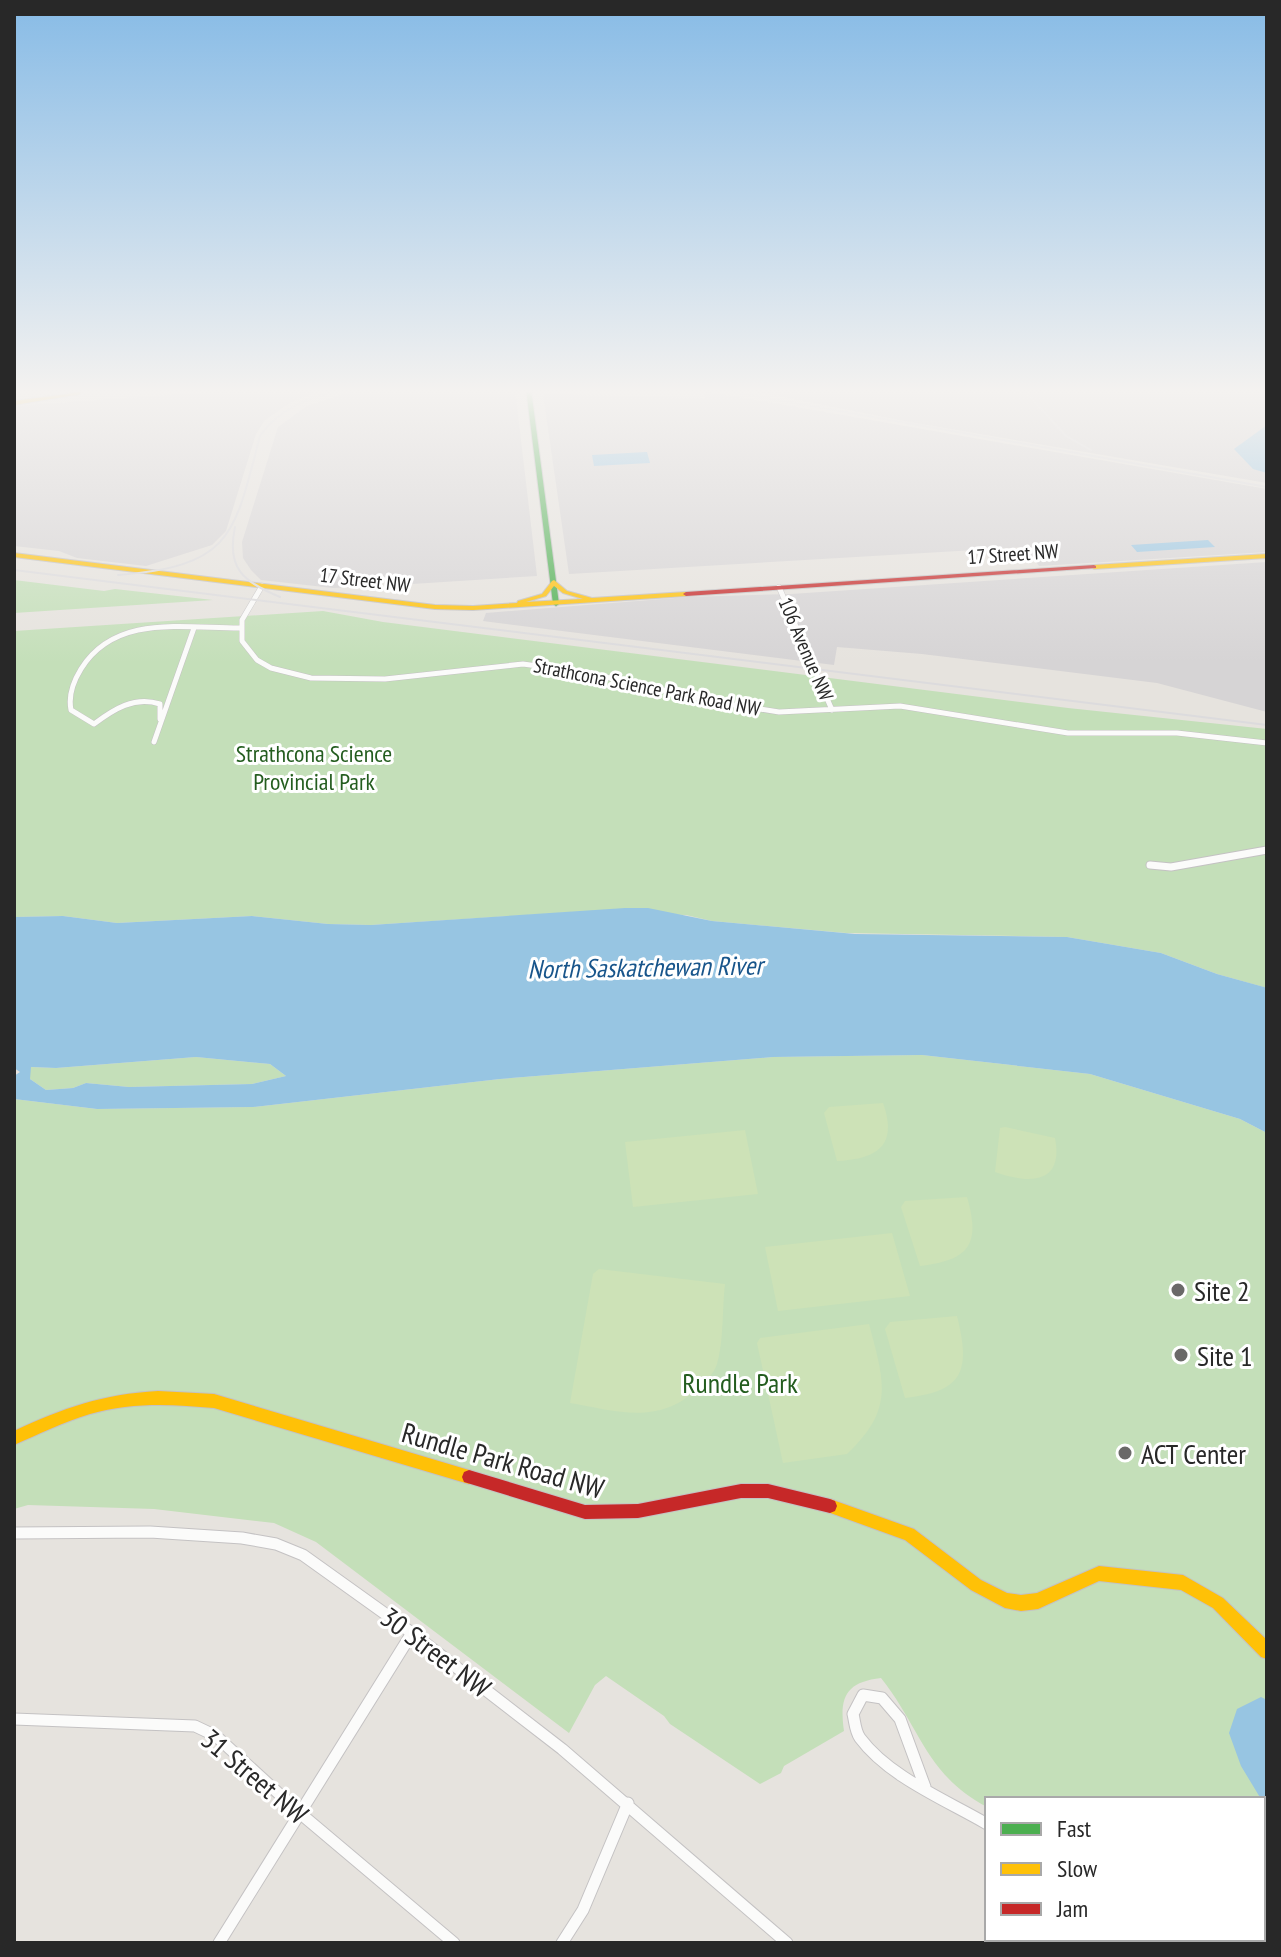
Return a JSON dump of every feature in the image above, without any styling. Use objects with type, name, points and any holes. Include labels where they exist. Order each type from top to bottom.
[{"type":"main road","points":[[540,480],[556,602]]},
{"type":"main road","name":"17 Street NW","points":[[14,555],[448,608],[714,591]]},
{"type":"main road","name":"17 Street NW","points":[[373,599],[436,603],[556,602],[1267,556]]},
{"type":"main road","points":[[554,582],[570,594],[589,598]]},
{"type":"main road","points":[[520,602],[544,595],[554,582]]},
{"type":"main road","name":"Rundle Park Road NW","points":[[14,1438],[78,1409],[144,1397],[178,1396],[214,1401],[585,1512],[627,1513],[731,1492],[792,1495],[908,1534],[929,1546],[988,1592],[1022,1604],[1039,1600],[1091,1575],[1109,1573],[1182,1583],[1211,1597],[1267,1651]]},
{"type":"street","points":[[160,719],[160,704],[139,701],[107,711],[111,714],[94,724],[71,710],[70,692],[86,658],[108,639],[152,627],[239,628],[245,606],[262,586]]},
{"type":"street","name":"106 Avenue NW","points":[[779,587],[832,710]]},
{"type":"street","points":[[154,742],[194,628]]},
{"type":"street","name":"Strathcona Science Park Road NW","points":[[239,628],[248,649],[263,663],[306,677],[412,676],[494,664],[522,664],[725,705],[778,712],[898,706],[968,714],[1066,733],[1177,733],[1267,743]]},
{"type":"street","points":[[1150,865],[1171,867],[1267,850]]},
{"type":"street","name":"30 Street NW","points":[[14,1533],[150,1532],[242,1538],[276,1544],[315,1562],[412,1633],[628,1803],[787,1943]]},
{"type":"street","points":[[219,1943],[412,1633]]},
{"type":"street","points":[[925,1787],[900,1719],[882,1698],[863,1695],[853,1714],[858,1736],[873,1752],[925,1787],[985,1823]]},
{"type":"street","name":"31 Street NW","points":[[14,1719],[195,1726],[216,1736],[301,1814],[454,1943]]},
{"type":"street","points":[[562,1943],[583,1910],[628,1803]]},
{"type":"shaded area","points":[[14,480],[242,480],[226,531],[212,545],[146,566],[77,558],[59,551],[14,546]]},
{"type":"shaded area","points":[[261,480],[526,480],[537,576],[412,584],[391,578],[371,586],[333,588],[261,580],[243,558],[242,542]]},
{"type":"shaded area","points":[[555,480],[1217,480],[1267,489],[1267,552],[1039,566],[1025,547],[569,574]]},
{"type":"shaded area","points":[[1267,562],[1267,712],[1157,683],[922,654],[837,647],[834,665],[483,621],[486,613],[688,597],[791,594]]},
{"type":"green space","points":[[14,580],[104,591],[115,589],[213,600],[14,613]]},
{"type":"green space","name":"Strathcona Science Provincial Park","points":[[323,611],[383,622],[1068,708],[1267,729],[1267,988],[1161,953],[1067,937],[846,933],[712,921],[686,915],[574,912],[371,925],[252,916],[117,923],[63,916],[14,917],[14,631]]},
{"type":"green space","name":"Rundle Park","points":[[922,1055],[1090,1074],[1240,1119],[1267,1133],[1267,1937],[1265,1797],[985,1797],[985,1806],[966,1794],[937,1765],[881,1678],[860,1683],[848,1693],[843,1709],[844,1731],[784,1766],[781,1773],[760,1784],[670,1724],[664,1716],[606,1676],[595,1685],[569,1733],[316,1542],[274,1523],[154,1509],[28,1505],[14,1509],[14,1099],[97,1109],[253,1107],[500,1079],[773,1057]]},
{"type":"green space","points":[[196,1057],[270,1064],[286,1076],[252,1084],[129,1087],[86,1083],[73,1088],[46,1090],[30,1079],[30,1067],[56,1068]]},
{"type":"green space","points":[[883,1103],[888,1130],[881,1147],[864,1157],[837,1161],[824,1113],[829,1107]]},
{"type":"green space","points":[[1000,1128],[1055,1138],[1054,1165],[1049,1173],[1031,1179],[995,1172]]},
{"type":"green space","points":[[745,1130],[758,1194],[633,1207],[625,1142]]},
{"type":"green space","points":[[967,1197],[972,1227],[967,1247],[950,1259],[920,1266],[901,1207],[905,1201]]},
{"type":"green space","points":[[892,1233],[910,1296],[778,1311],[765,1247]]},
{"type":"green space","points":[[599,1269],[725,1284],[717,1364],[709,1377],[683,1400],[668,1408],[637,1413],[570,1403],[593,1274]]},
{"type":"green space","points":[[957,1316],[963,1351],[958,1375],[951,1384],[940,1390],[905,1398],[885,1329],[890,1322]]},
{"type":"green space","points":[[869,1324],[879,1362],[882,1394],[873,1423],[847,1454],[783,1463],[757,1343],[760,1338]]},
{"type":"water","points":[[1208,540],[1215,547],[1137,552],[1131,545]]},
{"type":"water","name":"North Saskatchewan River","points":[[648,908],[712,921],[855,934],[1067,937],[1161,953],[1267,988],[1267,1133],[1240,1119],[1090,1074],[922,1055],[773,1057],[500,1079],[253,1107],[97,1109],[14,1099],[14,1076],[20,1072],[14,1068],[14,917],[63,916],[117,923],[252,916],[371,925]],"holes":[[[196,1057],[270,1064],[286,1076],[252,1084],[129,1087],[86,1083],[73,1088],[46,1090],[30,1079],[31,1067],[56,1068]]]},
{"type":"water","points":[[1261,1697],[1267,1700],[1267,1809],[1265,1797],[1260,1797],[1241,1766],[1229,1733],[1237,1709]]},
{"type":"railway","points":[[118,575],[156,571],[207,553],[222,539],[234,521],[248,480]]},
{"type":"railway","points":[[1229,480],[1267,487]]},
{"type":"railway","points":[[235,527],[233,554],[241,572],[257,586],[280,597]]},
{"type":"railway","points":[[14,570],[1267,725]]},
{"type":"traffic: fast","points":[[540,480],[556,604]]},
{"type":"traffic: slow","points":[[14,555],[435,607],[473,608],[686,594]]},
{"type":"traffic: slow","points":[[1094,567],[1267,556]]},
{"type":"traffic: slow","points":[[554,582],[565,592],[589,598]]},
{"type":"traffic: slow","points":[[520,602],[544,595],[554,582]]},
{"type":"traffic: slow","points":[[14,1438],[65,1416],[111,1402],[184,1398],[214,1401],[469,1477]]},
{"type":"traffic: slow","points":[[830,1506],[909,1534],[976,1585],[1005,1600],[1021,1603],[1038,1601],[1099,1573],[1183,1583],[1218,1603],[1267,1651]]},
{"type":"traffic: jam","points":[[686,594],[1094,567]]},
{"type":"traffic: jam","points":[[469,1477],[585,1512],[638,1511],[741,1491],[768,1491],[830,1506]]},
{"type":"place","name":"Site 2","points":[[1178,1290]]},
{"type":"place","name":"Site 1","points":[[1181,1355]]},
{"type":"place","name":"ACT Center","points":[[1125,1453]]}]
